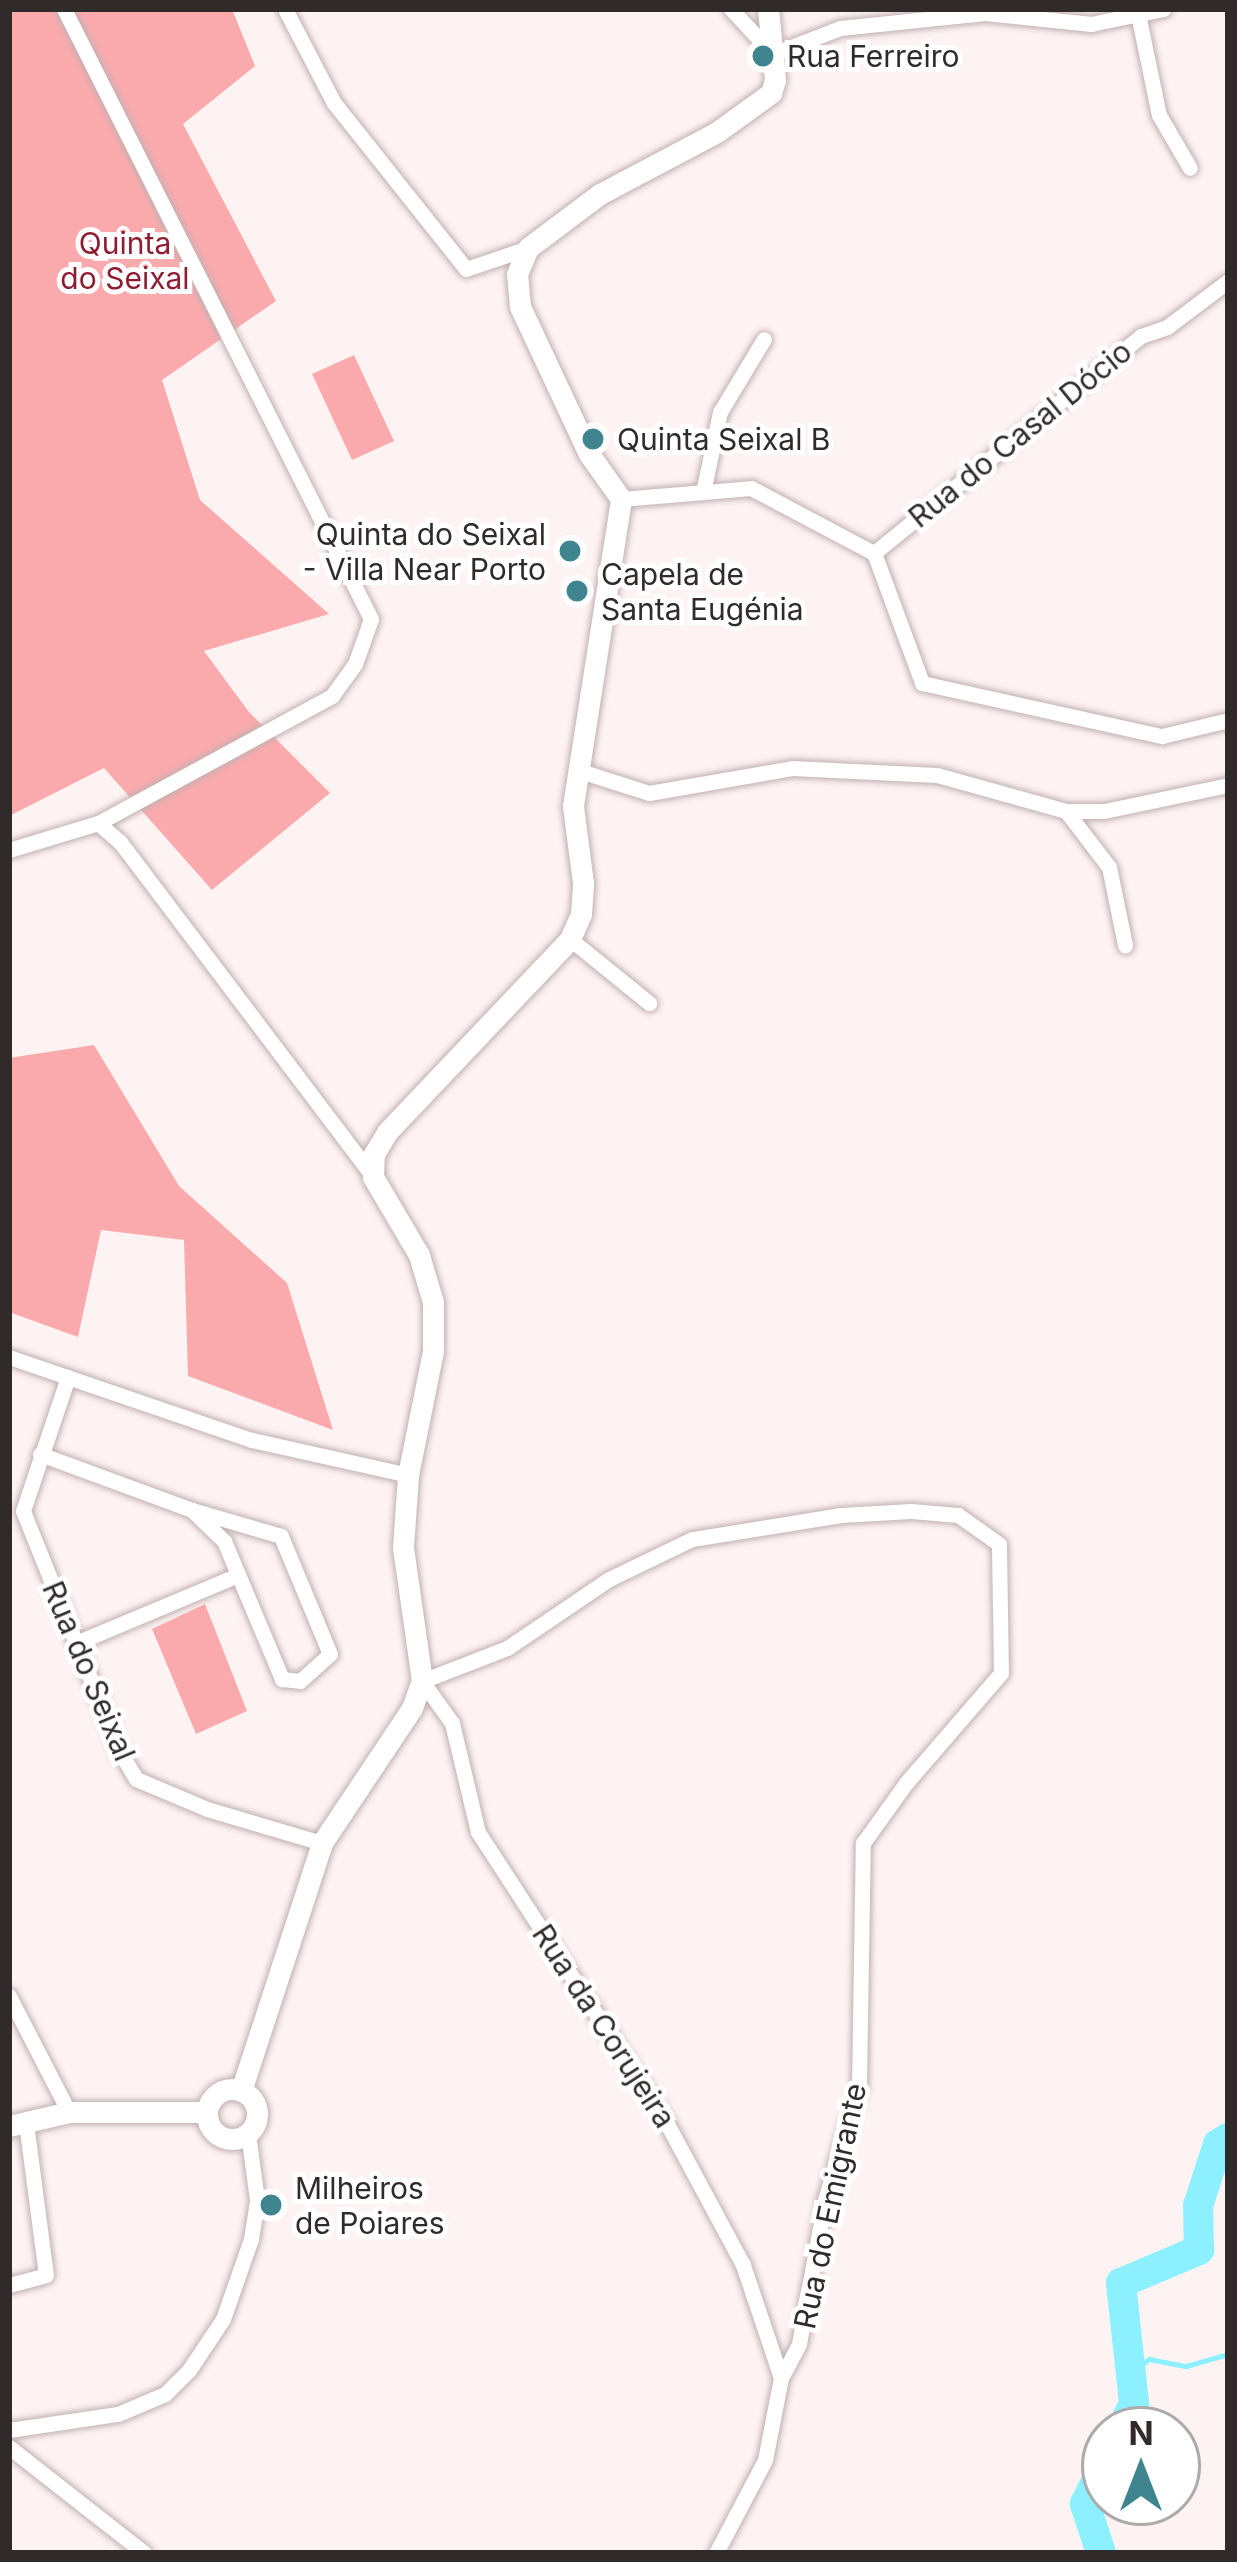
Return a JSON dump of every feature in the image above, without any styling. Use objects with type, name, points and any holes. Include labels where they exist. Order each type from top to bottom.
[{"type":"street","points":[[9,850],[98,823],[332,696],[355,664],[370,619],[64,9]]},
{"type":"street","points":[[285,9],[334,103],[466,269],[528,248],[600,194],[761,102],[775,80],[768,9]]},
{"type":"street","points":[[730,9],[773,54]]},
{"type":"street","points":[[773,54],[840,28],[985,13],[1091,24],[1163,9]]},
{"type":"street","points":[[1138,14],[1159,115],[1190,167]]},
{"type":"street","points":[[373,1177],[374,1154],[388,1131],[570,939],[583,898],[573,806],[620,499],[589,454],[520,307],[517,274],[528,248]]},
{"type":"street","name":"Rua do Casal Dócio","points":[[874,553],[1141,336],[1167,327],[1228,281]]},
{"type":"street","points":[[703,492],[720,412],[764,339]]},
{"type":"street","points":[[620,499],[752,488],[874,553],[922,683],[1162,736],[1228,720]]},
{"type":"street","points":[[577,770],[649,793],[792,768],[937,775],[1066,811],[1104,811],[1228,785]]},
{"type":"street","points":[[1066,811],[1109,867],[1125,945]]},
{"type":"street","points":[[98,823],[140,865],[373,1177],[419,1255],[433,1302],[433,1351],[408,1475],[403,1547],[422,1681],[412,1708],[322,1844],[241,2091]]},
{"type":"street","points":[[570,939],[650,1003]]},
{"type":"street","points":[[9,1357],[252,1440],[408,1475]]},
{"type":"street","name":"Rua do Seixal","points":[[68,1377],[23,1511],[136,1779],[208,1809],[322,1844]]},
{"type":"street","points":[[40,1454],[192,1510],[281,1536],[330,1654],[300,1681],[282,1679],[224,1541],[192,1510]]},
{"type":"street","name":"Rua do Emigrante","points":[[422,1681],[507,1648],[609,1579],[692,1539],[841,1515],[911,1511],[958,1515],[999,1544],[1000,1673],[906,1783],[863,1843],[860,2087],[825,2200],[800,2344],[781,2378],[765,2460],[716,2553]]},
{"type":"street","points":[[9,1524],[31,1528]]},
{"type":"street","points":[[76,1643],[238,1575]]},
{"type":"street","name":"Rua da Corujeira","points":[[422,1681],[452,1723],[478,1832],[665,2120],[743,2265],[781,2378]]},
{"type":"street","points":[[9,1996],[69,2112]]},
{"type":"street","points":[[241,2091],[219,2093],[207,2112],[211,2128],[224,2138],[248,2133]]},
{"type":"street","points":[[9,2430],[118,2414],[165,2394],[189,2370],[223,2320],[251,2239],[256,2200],[248,2133],[256,2110],[241,2091]]},
{"type":"street","points":[[9,2285],[46,2275],[18,2125],[69,2112],[207,2112]]},
{"type":"street","points":[[9,2447],[144,2553]]},
{"type":"green space","name":"Quinta do Seixal","points":[[9,9],[232,9],[255,66],[183,124],[276,301],[162,380],[200,500],[329,614],[204,651],[249,712],[330,793],[212,890],[104,768],[9,816]]},
{"type":"green space","points":[[354,355],[394,441],[352,460],[312,374]]},
{"type":"green space","points":[[94,1045],[179,1186],[287,1283],[333,1430],[188,1376],[184,1240],[101,1230],[78,1337],[9,1312],[9,1058]]},
{"type":"green space","points":[[205,1604],[247,1711],[196,1734],[152,1629]]},
{"type":"waterway","points":[[1133,2406],[1121,2283],[1199,2250],[1198,2206],[1218,2144],[1228,2138]]},
{"type":"waterway","points":[[1131,2373],[1149,2359],[1186,2366],[1228,2354]]},
{"type":"waterway","points":[[1092,2526],[1101,2553]]},
{"type":"place","name":"Rua Ferreiro","points":[[763,56]]},
{"type":"place","name":"Quinta Seixal B","points":[[593,439]]},
{"type":"place","name":"Quinta do Seixal - Villa Near Porto","points":[[570,551]]},
{"type":"place","name":"Capela de Santa Eugénia","points":[[577,591]]},
{"type":"place","name":"Milheiros de Poiares","points":[[271,2205]]}]
